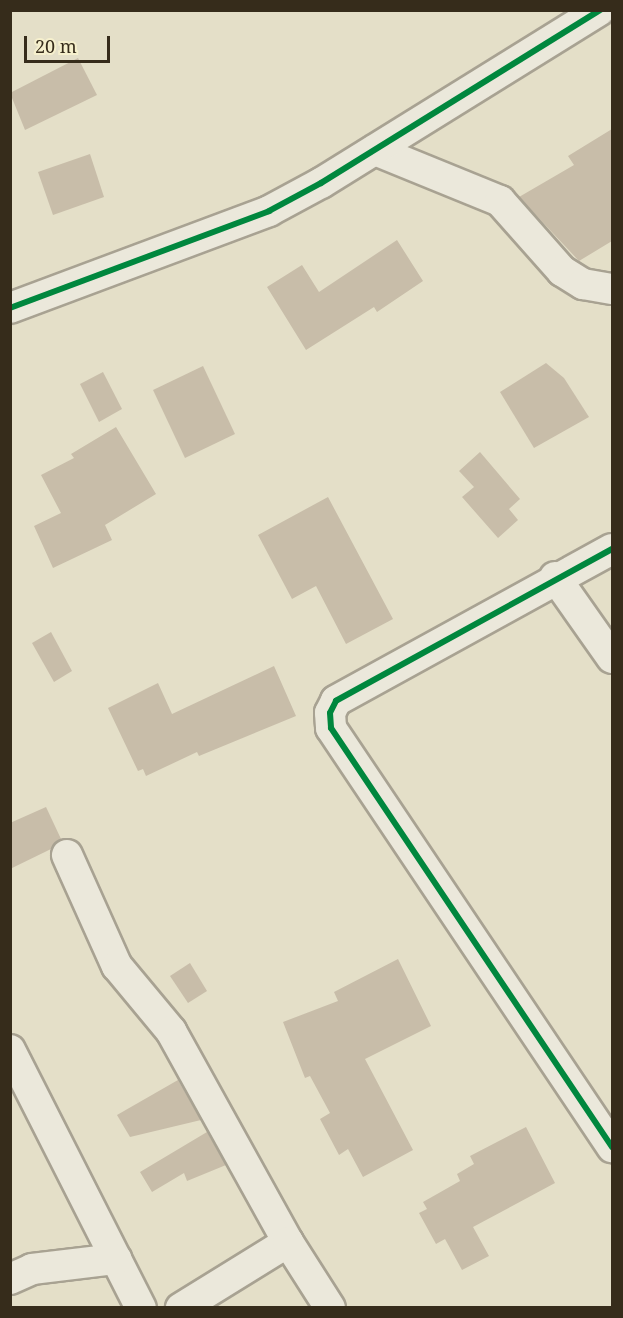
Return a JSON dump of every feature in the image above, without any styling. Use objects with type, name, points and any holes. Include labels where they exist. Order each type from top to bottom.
[{"type":"street","points":[[10,308],[269,211],[375,150],[600,10]]},
{"type":"street","points":[[375,150],[500,201],[562,271],[583,284],[612,289]]},
{"type":"street","points":[[612,549],[555,577],[336,701],[330,713],[331,728],[612,1147]]},
{"type":"street","points":[[555,577],[612,658]]},
{"type":"street","points":[[67,855],[117,966],[171,1030],[288,1242],[330,1308]]},
{"type":"street","points":[[10,1050],[141,1308]]},
{"type":"street","points":[[181,1308],[288,1242]]},
{"type":"street","points":[[10,1279],[32,1269],[116,1259]]},
{"type":"building","points":[[78,58],[97,95],[25,130],[10,93]]},
{"type":"building","points":[[612,129],[612,241],[579,261],[519,197],[574,165],[568,156]]},
{"type":"building","points":[[90,154],[104,197],[53,215],[38,172]]},
{"type":"building","points":[[397,240],[423,281],[377,312],[374,307],[306,350],[267,287],[302,265],[319,292]]},
{"type":"building","points":[[546,363],[564,378],[589,417],[534,448],[500,392]]},
{"type":"building","points":[[203,366],[235,434],[185,458],[153,390]]},
{"type":"building","points":[[103,372],[122,409],[99,422],[80,384]]},
{"type":"building","points":[[116,427],[156,494],[105,525],[112,540],[53,568],[34,526],[61,513],[41,475],[74,458],[71,454]]},
{"type":"building","points":[[480,452],[520,499],[509,509],[518,520],[498,538],[462,497],[474,487],[459,471]]},
{"type":"building","points":[[328,497],[393,619],[346,644],[316,586],[292,599],[258,535]]},
{"type":"building","points":[[51,632],[72,671],[54,682],[32,643]]},
{"type":"building","points":[[274,666],[296,716],[199,756],[197,752],[146,776],[143,769],[138,771],[108,708],[158,683],[172,714]]},
{"type":"building","points":[[46,807],[61,839],[51,849],[10,869],[10,823]]},
{"type":"building","points":[[398,959],[431,1026],[365,1059],[413,1150],[363,1177],[348,1149],[339,1155],[320,1119],[330,1113],[310,1076],[305,1078],[283,1022],[338,1001],[334,992]]},
{"type":"building","points":[[190,963],[207,991],[188,1003],[170,976]]},
{"type":"building","points":[[178,1080],[201,1120],[130,1137],[117,1115]]},
{"type":"building","points":[[526,1127],[555,1183],[473,1227],[489,1256],[462,1270],[445,1239],[436,1244],[419,1213],[427,1209],[423,1202],[460,1181],[457,1174],[474,1164],[470,1156]]},
{"type":"building","points":[[207,1132],[226,1165],[187,1181],[184,1173],[152,1192],[140,1172]]},
{"type":"cycle path","points":[[10,308],[269,211],[321,183],[600,10]]},
{"type":"cycle path","points":[[612,549],[336,701],[330,713],[331,728],[612,1147]]}]
